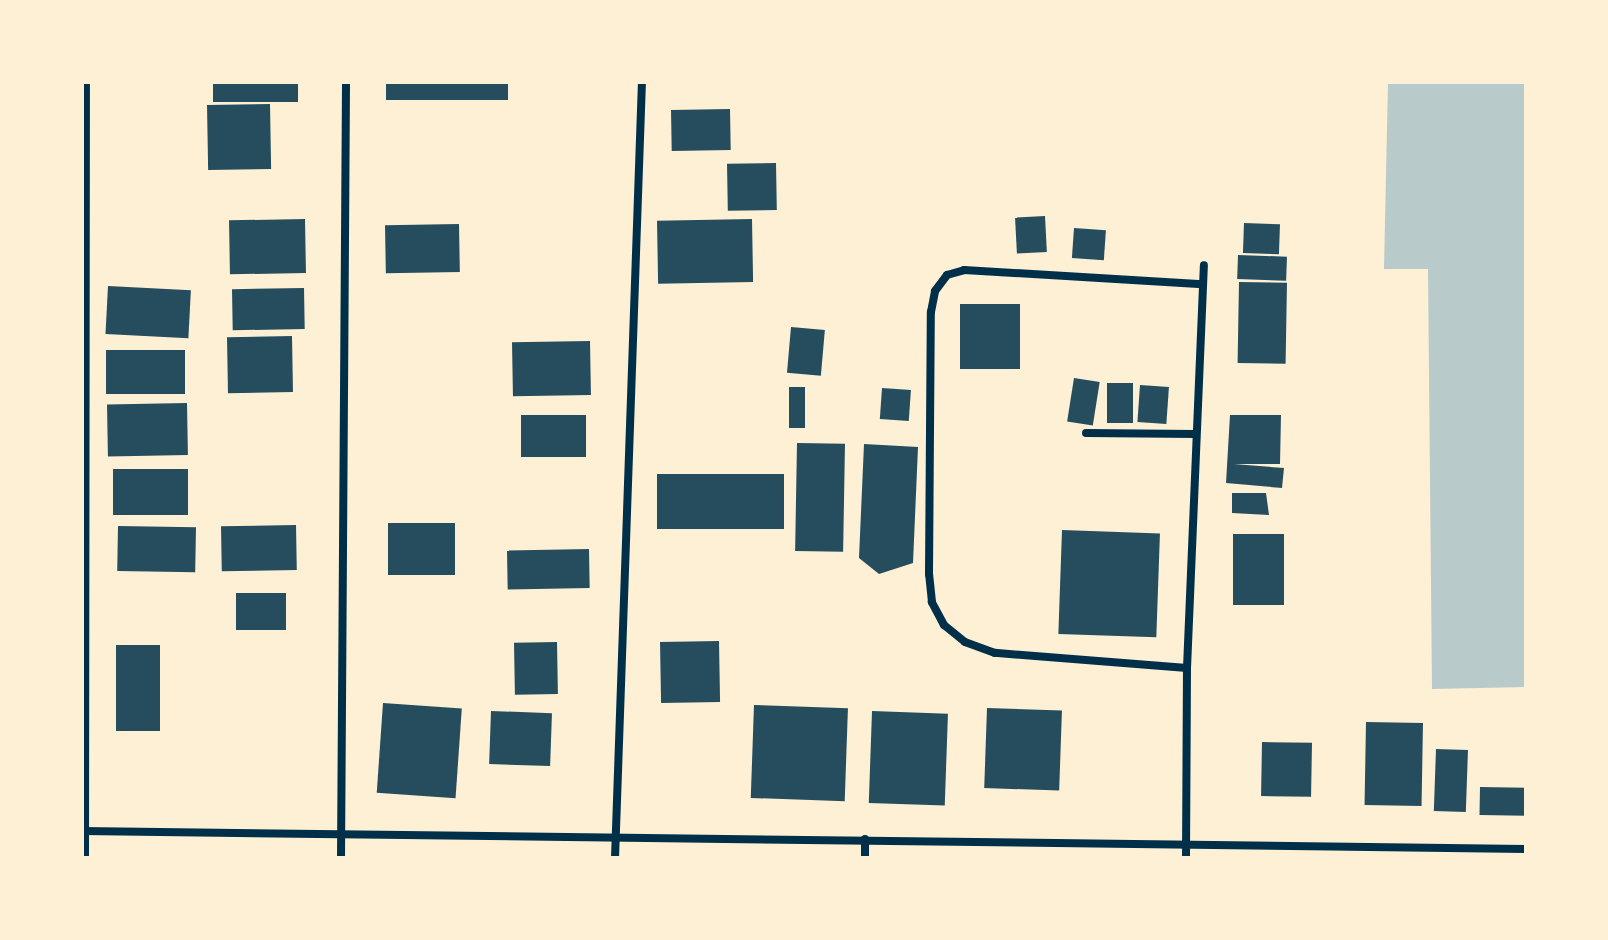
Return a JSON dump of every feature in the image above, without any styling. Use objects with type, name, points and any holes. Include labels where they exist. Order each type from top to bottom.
[{"type":"street","points":[[85,858],[86,82]]},
{"type":"street","points":[[341,858],[346,82]]},
{"type":"street","points":[[615,858],[642,82]]},
{"type":"street","points":[[1186,858],[1187,668],[1204,265]]},
{"type":"street","points":[[1187,668],[995,653],[965,642],[944,625],[932,602],[929,574],[931,312],[935,291],[947,275],[964,270],[1203,284]]},
{"type":"street","points":[[1086,433],[1196,434]]},
{"type":"street","points":[[84,831],[341,830],[1526,849]]},
{"type":"street","points":[[865,839],[865,858]]},
{"type":"shaded area","points":[[1388,82],[1526,82],[1526,687],[1432,689],[1428,269],[1384,269]]},
{"type":"building","points":[[213,82],[298,82],[298,102],[213,102]]},
{"type":"building","points":[[386,82],[508,82],[508,100],[386,100]]},
{"type":"building","points":[[270,104],[271,169],[208,170],[207,105]]},
{"type":"building","points":[[730,109],[731,150],[672,151],[671,110]]},
{"type":"building","points":[[776,163],[777,210],[728,211],[727,164]]},
{"type":"building","points":[[1045,216],[1047,252],[1017,254],[1015,218]]},
{"type":"building","points":[[305,219],[306,273],[230,274],[229,220]]},
{"type":"building","points":[[752,219],[753,282],[658,284],[657,221]]},
{"type":"building","points":[[1244,223],[1280,224],[1279,254],[1243,253]]},
{"type":"building","points":[[459,224],[460,272],[386,273],[385,225]]},
{"type":"building","points":[[1074,228],[1106,230],[1104,260],[1072,258]]},
{"type":"building","points":[[1238,255],[1287,257],[1286,281],[1237,279]]},
{"type":"building","points":[[1239,282],[1287,283],[1286,364],[1238,363]]},
{"type":"building","points":[[108,286],[191,290],[188,338],[105,334]]},
{"type":"building","points":[[304,288],[305,329],[233,330],[232,289]]},
{"type":"building","points":[[960,304],[1020,304],[1020,369],[960,369]]},
{"type":"building","points":[[791,327],[825,330],[821,376],[787,373]]},
{"type":"building","points":[[292,336],[293,392],[228,393],[227,337]]},
{"type":"building","points":[[590,341],[591,395],[513,396],[512,342]]},
{"type":"building","points":[[106,350],[185,350],[185,394],[106,394]]},
{"type":"building","points":[[1074,378],[1100,382],[1093,426],[1067,421]]},
{"type":"building","points":[[1107,383],[1133,383],[1133,423],[1107,423]]},
{"type":"building","points":[[1140,385],[1169,387],[1166,424],[1137,422]]},
{"type":"building","points":[[789,387],[805,387],[805,428],[789,428]]},
{"type":"building","points":[[882,388],[911,390],[909,421],[880,419]]},
{"type":"building","points":[[187,403],[188,455],[108,456],[107,404]]},
{"type":"building","points":[[521,415],[586,415],[586,457],[521,457]]},
{"type":"building","points":[[1230,415],[1281,415],[1280,464],[1234,464],[1284,468],[1282,488],[1226,483]]},
{"type":"building","points":[[797,443],[845,444],[843,552],[795,551]]},
{"type":"building","points":[[864,444],[918,447],[913,563],[879,574],[859,558]]},
{"type":"building","points":[[113,469],[188,469],[188,515],[113,515]]},
{"type":"building","points":[[657,474],[784,474],[784,529],[657,529]]},
{"type":"building","points":[[1232,493],[1266,493],[1269,515],[1232,513]]},
{"type":"building","points":[[388,523],[455,523],[455,575],[388,575]]},
{"type":"building","points":[[296,525],[297,570],[222,571],[221,526]]},
{"type":"building","points":[[118,526],[196,527],[195,572],[117,571]]},
{"type":"building","points":[[1062,530],[1160,533],[1156,637],[1058,634]]},
{"type":"building","points":[[1233,534],[1284,534],[1284,605],[1233,605]]},
{"type":"building","points":[[589,549],[590,588],[508,589],[507,550]]},
{"type":"building","points":[[236,593],[286,593],[286,630],[236,630]]},
{"type":"building","points":[[719,641],[720,702],[661,703],[660,642]]},
{"type":"building","points":[[557,642],[558,694],[515,695],[514,643]]},
{"type":"building","points":[[116,645],[160,645],[160,731],[116,731]]},
{"type":"building","points":[[383,703],[462,709],[456,798],[377,793]]},
{"type":"building","points":[[754,705],[848,708],[845,801],[751,798]]},
{"type":"building","points":[[987,708],[1062,711],[1059,791],[984,788]]},
{"type":"building","points":[[491,711],[552,713],[550,766],[489,764]]},
{"type":"building","points":[[872,711],[948,714],[945,806],[869,803]]},
{"type":"building","points":[[1366,722],[1423,723],[1422,806],[1365,805]]},
{"type":"building","points":[[1262,742],[1312,743],[1311,797],[1261,796]]},
{"type":"building","points":[[1436,749],[1468,750],[1466,812],[1434,811]]},
{"type":"building","points":[[1480,787],[1526,788],[1526,816],[1480,815]]}]
